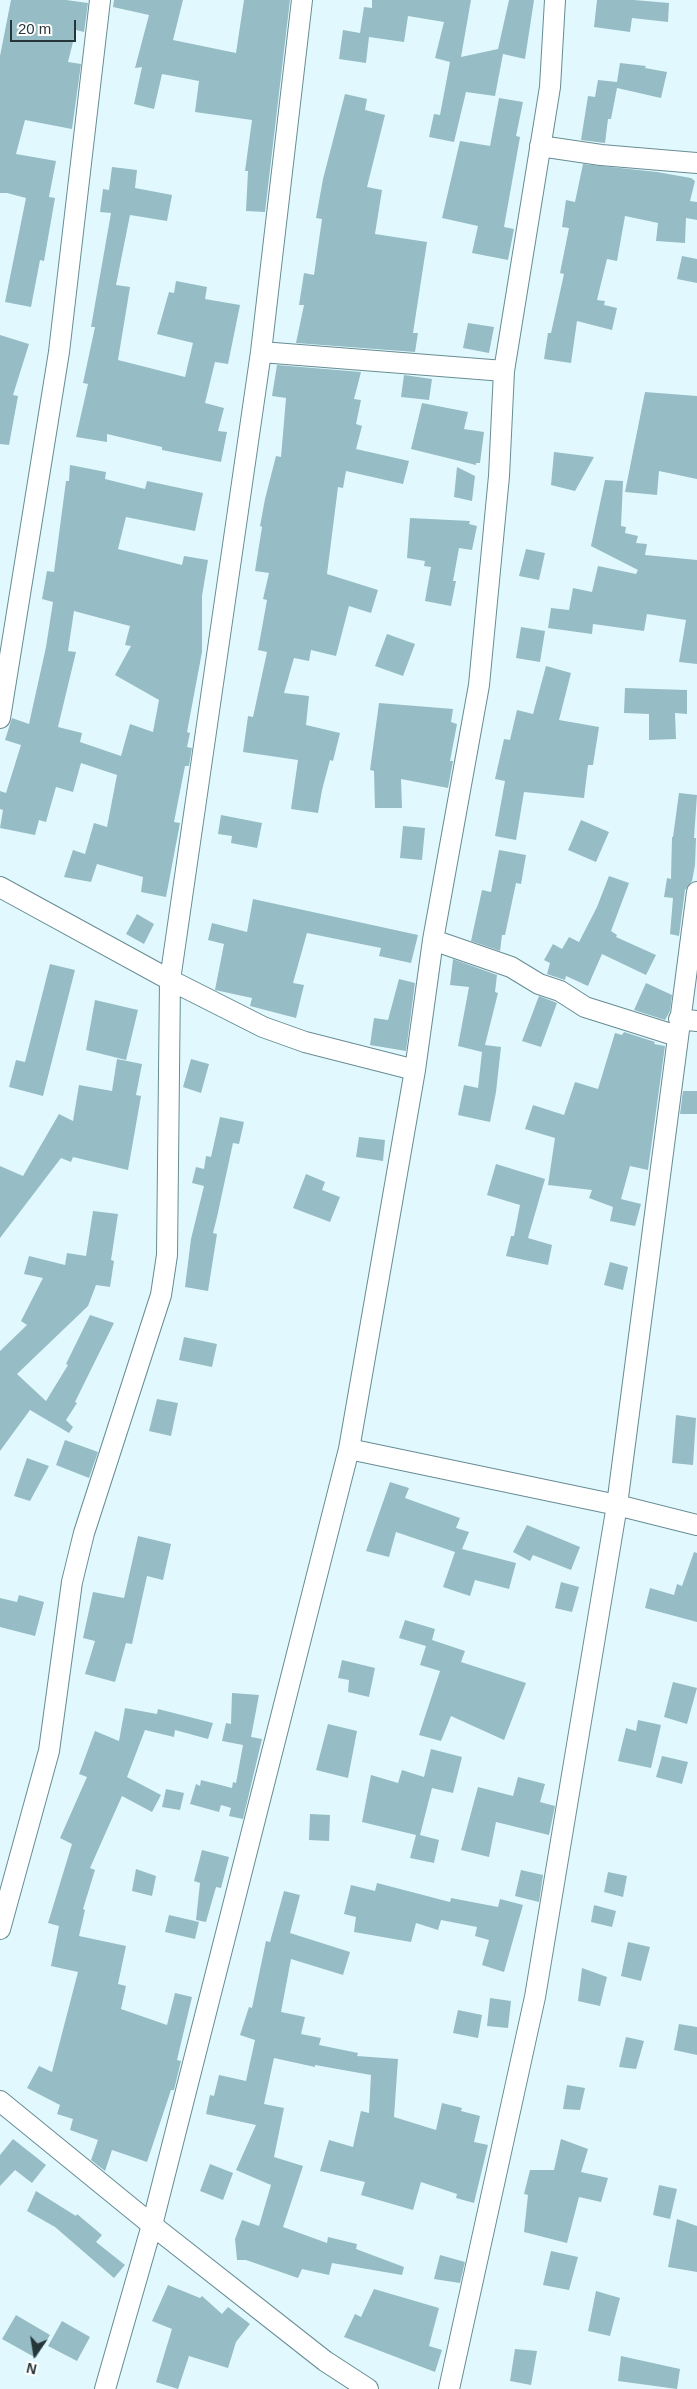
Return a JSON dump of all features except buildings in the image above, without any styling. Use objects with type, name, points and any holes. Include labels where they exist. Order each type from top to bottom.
[{"type":"street","points":[[0,718],[59,352],[100,0]]},
{"type":"street","points":[[0,1930],[49,1751],[72,1582],[84,1533],[161,1295],[167,1255],[170,980],[261,352],[302,0]]},
{"type":"street","points":[[105,2389],[152,2226],[349,1449],[415,1070],[434,940],[479,685],[499,476],[504,371],[550,87],[555,0]]},
{"type":"street","points":[[540,146],[601,155],[697,163]]},
{"type":"street","points":[[261,352],[504,371]]},
{"type":"street","points":[[0,886],[170,980],[263,1027],[305,1042],[415,1070]]},
{"type":"street","points":[[449,2389],[536,1997],[617,1505],[684,1026],[697,892]]},
{"type":"street","points":[[434,940],[511,967],[539,984],[560,991],[585,1007],[684,1026]]},
{"type":"street","points":[[349,1449],[617,1505],[697,1525]]},
{"type":"street","points":[[2,2108],[325,2361],[368,2389]]}]
